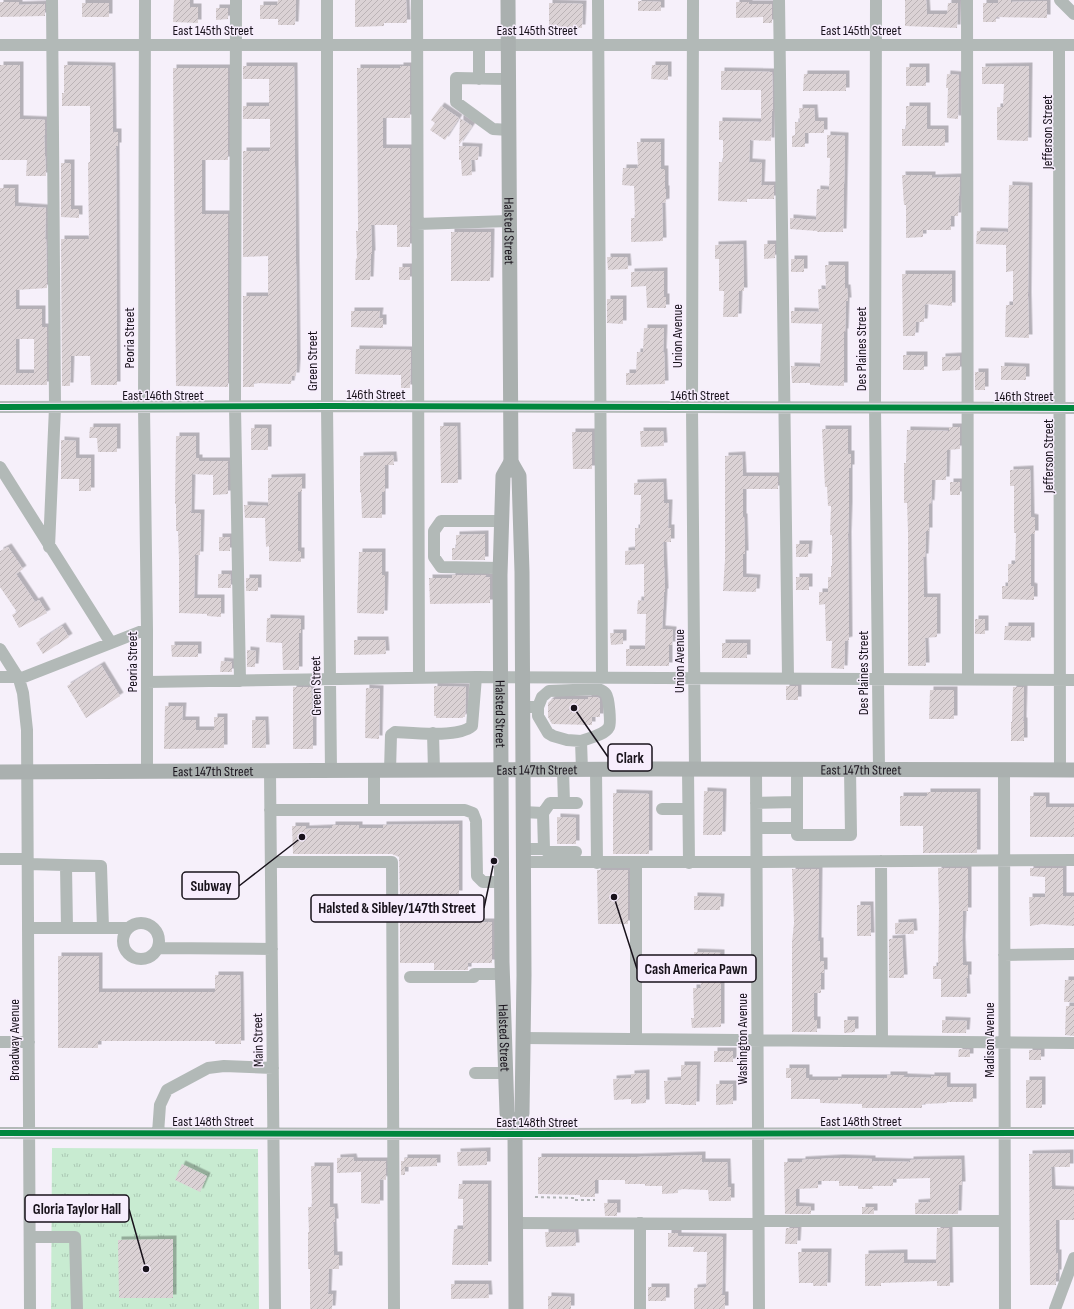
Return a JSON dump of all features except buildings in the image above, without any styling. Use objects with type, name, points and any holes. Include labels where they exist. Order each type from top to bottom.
[{"type":"main road","name":"Halsted Street","points":[[508,0],[511,462],[519,476],[523,677],[522,770],[524,1038],[522,1113],[515,1134],[516,1309]]},
{"type":"main road","name":"Halsted Street","points":[[511,462],[503,476],[500,568],[500,677],[505,1073],[507,1113],[515,1134]]},
{"type":"main road","name":"East 147th Street","points":[[0,772],[691,769],[1067,770]]},
{"type":"street","points":[[49,547],[54,407],[52,0]]},
{"type":"street","name":"Peoria Street","points":[[144,0],[144,407],[147,771]]},
{"type":"street","points":[[236,0],[235,407],[240,681]]},
{"type":"street","name":"Green Street","points":[[328,0],[327,406],[332,771]]},
{"type":"street","points":[[416,0],[419,678]]},
{"type":"street","points":[[598,0],[602,677]]},
{"type":"street","name":"Union Avenue","points":[[689,863],[688,809],[694,678],[692,407],[693,0]]},
{"type":"street","points":[[779,0],[788,678]]},
{"type":"street","name":"Des Plaines Street","points":[[876,0],[875,407],[879,769]]},
{"type":"street","points":[[967,0],[968,679]]},
{"type":"street","points":[[1060,0],[1074,14]]},
{"type":"street","name":"East 145th Street","points":[[0,45],[1074,46]]},
{"type":"street","points":[[479,46],[479,78]]},
{"type":"street","name":"Jefferson Street","points":[[1059,46],[1060,680],[1067,770]]},
{"type":"street","points":[[508,79],[456,78],[456,102],[493,129],[509,130]]},
{"type":"street","points":[[417,224],[509,221]]},
{"type":"street","name":"East 146th Street","points":[[0,407],[327,406]]},
{"type":"street","name":"146th Street","points":[[327,406],[1074,408]]},
{"type":"street","points":[[0,467],[49,547],[111,643]]},
{"type":"street","points":[[500,568],[441,567],[434,557],[434,531],[441,521],[502,521]]},
{"type":"street","points":[[0,677],[18,678],[147,629]]},
{"type":"street","name":"Broadway Avenue","points":[[0,649],[18,678],[23,693],[27,730],[30,1309]]},
{"type":"street","points":[[390,771],[391,735],[395,732],[455,733],[468,730],[472,726],[476,677]]},
{"type":"street","points":[[147,682],[476,677],[1074,680]]},
{"type":"street","points":[[598,689],[606,694],[610,722],[609,728],[604,732],[581,741],[567,740],[553,736],[548,732],[538,716],[538,707],[542,697],[549,691],[598,689]]},
{"type":"street","points":[[523,707],[538,707]]},
{"type":"street","points":[[433,733],[434,771]]},
{"type":"street","points":[[581,741],[589,770],[597,863]]},
{"type":"street","name":"Washington Avenue","points":[[756,769],[759,1309]]},
{"type":"street","points":[[797,769],[797,835],[851,835],[850,769]]},
{"type":"street","points":[[563,770],[564,803]]},
{"type":"street","name":"Madison Avenue","points":[[1004,770],[1005,1309]]},
{"type":"street","name":"Main Street","points":[[270,771],[274,1133],[274,1309]]},
{"type":"street","points":[[374,771],[374,810]]},
{"type":"street","points":[[756,803],[797,802]]},
{"type":"street","points":[[544,849],[543,813],[550,803],[577,803]]},
{"type":"street","points":[[662,809],[688,809]]},
{"type":"street","points":[[270,810],[466,810],[473,813],[476,821],[477,876],[483,882],[502,882]]},
{"type":"street","points":[[523,812],[543,813]]},
{"type":"street","points":[[757,828],[797,828]]},
{"type":"street","points":[[523,856],[544,849],[548,852],[576,852]]},
{"type":"street","points":[[523,856],[597,863],[1074,860]]},
{"type":"street","points":[[0,859],[66,866],[101,866],[103,928]]},
{"type":"street","points":[[881,861],[882,1041]]},
{"type":"street","points":[[271,862],[392,862],[392,1134],[394,1309]]},
{"type":"street","points":[[636,863],[636,1039]]},
{"type":"street","points":[[66,866],[67,928]]},
{"type":"street","points":[[138,922],[149,924],[158,933],[158,948],[147,958],[141,959],[130,956],[123,945],[122,939],[127,928],[138,922]]},
{"type":"street","points":[[28,928],[127,928]]},
{"type":"street","points":[[158,948],[272,949]]},
{"type":"street","points":[[1004,955],[1074,954]]},
{"type":"street","points":[[410,977],[474,977],[474,974],[503,974]]},
{"type":"street","points":[[524,1038],[1074,1043]]},
{"type":"street","points":[[0,1042],[29,1042]]},
{"type":"street","points":[[158,1133],[160,1105],[167,1090],[208,1068],[224,1066],[273,1068]]},
{"type":"street","points":[[475,1073],[505,1073]]},
{"type":"street","name":"East 148th Street","points":[[0,1133],[1074,1133]]},
{"type":"street","points":[[515,1223],[1004,1221]]},
{"type":"street","points":[[640,1223],[640,1309]]},
{"type":"street","points":[[30,1237],[75,1237],[77,1309]]},
{"type":"street","points":[[1055,1309],[1074,1258]]},
{"type":"path","points":[[535,1197],[595,1200]]},
{"type":"green space","points":[[52,1148],[258,1149],[259,1309],[51,1309]]},
{"type":"cycle path","points":[[0,407],[327,406],[1074,408]]},
{"type":"cycle path","points":[[0,1133],[1074,1133]]},
{"type":"place","name":"Clark","points":[[574,708]]},
{"type":"place","name":"Subway","points":[[302,837]]},
{"type":"place","name":"Halsted & Sibley/147th Street","points":[[494,861]]},
{"type":"place","name":"Cash America Pawn","points":[[614,897]]},
{"type":"place","name":"Gloria Taylor Hall","points":[[146,1269]]}]
